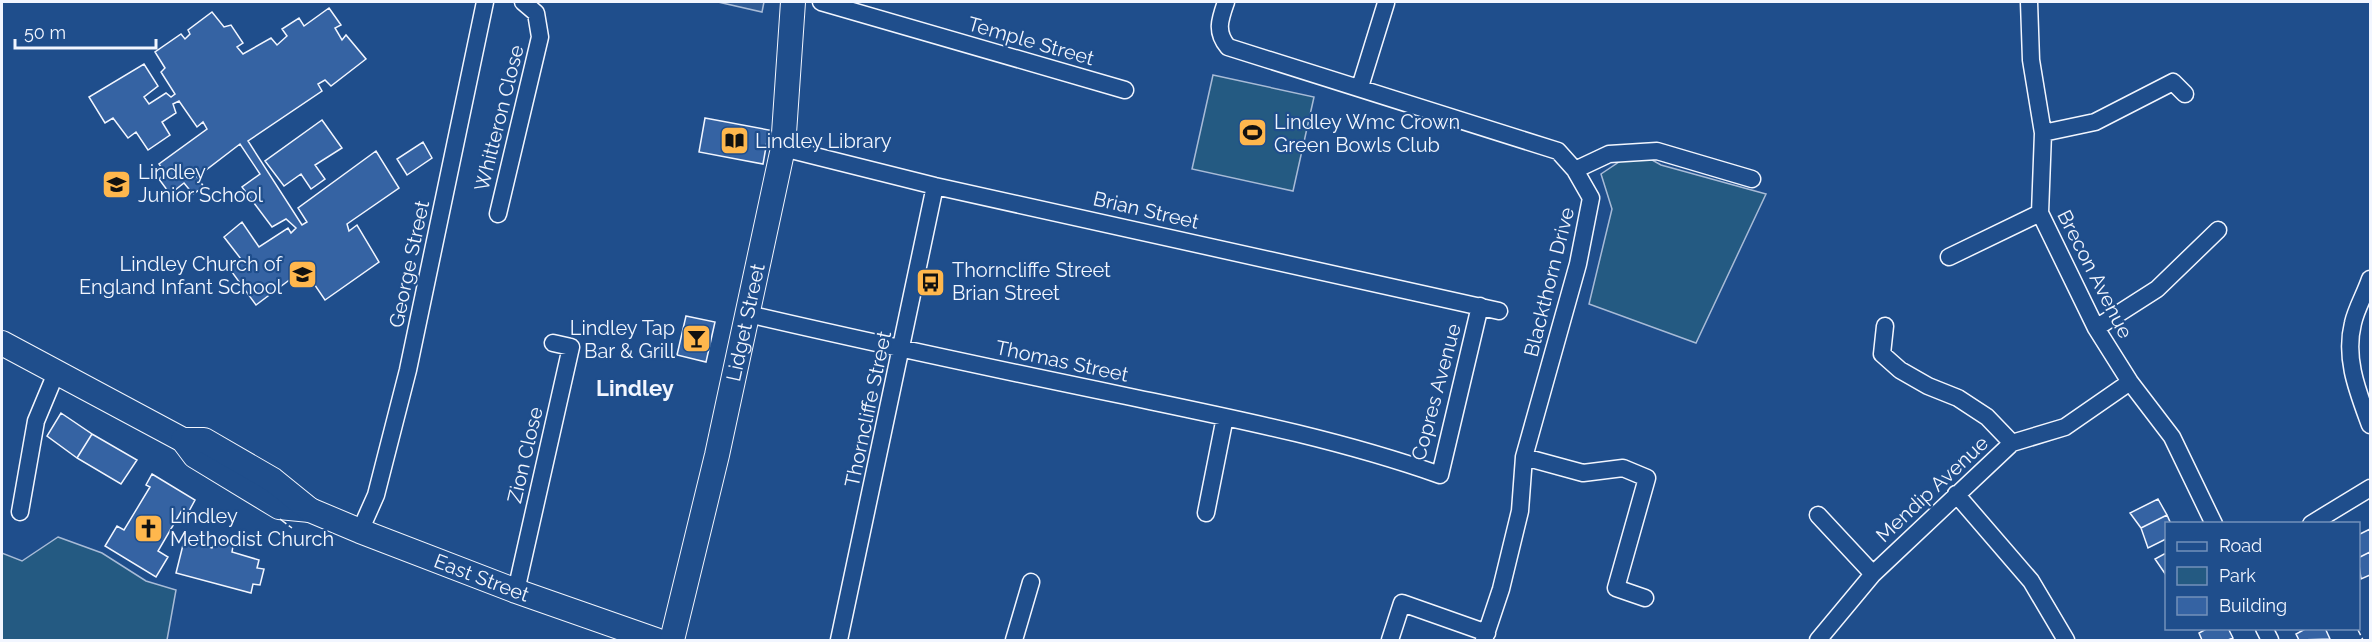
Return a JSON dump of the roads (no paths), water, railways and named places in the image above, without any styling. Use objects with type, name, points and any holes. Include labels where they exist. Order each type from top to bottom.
[{"type":"street","name":"George Street","points":[[360,531],[376,495],[408,370],[485,2]]},
{"type":"street","name":"Whitteron Close","points":[[498,214],[540,37],[536,13],[523,2]]},
{"type":"street","name":"Lidget Street","points":[[672,640],[748,314],[783,148],[793,2]]},
{"type":"street","name":"Temple Street","points":[[820,2],[1125,90]]},
{"type":"street","name":"Blackthorn Drive","points":[[1226,2],[1219,24],[1223,41],[1228,48],[1360,87],[1558,151],[1575,170],[1591,198],[1578,264],[1524,457],[1520,511],[1501,589],[1485,637]]},
{"type":"street","name":"Brecon Avenue","points":[[2036,2],[2029,2],[2031,60],[2043,133],[2040,213],[2096,328],[2130,382],[2172,438],[2213,522]]},
{"type":"street","points":[[1360,87],[1386,3]]},
{"type":"street","points":[[2043,133],[2095,122],[2173,82],[2184,94]]},
{"type":"street","name":"Brian Street","points":[[783,148],[935,186],[1499,311]]},
{"type":"street","points":[[1575,170],[1609,154],[1657,151],[1752,179]]},
{"type":"street","name":"Thorncliffe Street","points":[[839,640],[935,186]]},
{"type":"street","points":[[1949,257],[2040,213]]},
{"type":"street","points":[[2096,328],[2157,289],[2218,230]]},
{"type":"street","points":[[2370,279],[2353,323],[2349,353],[2356,389],[2370,425]]},
{"type":"street","name":"Copres Avenue","points":[[1421,468],[1440,475],[1480,306]]},
{"type":"street","name":"Thomas Street","points":[[748,314],[902,350],[1225,417],[1368,452],[1421,468]]},
{"type":"street","points":[[1885,327],[1882,354],[1900,370],[1928,386],[1958,398],[1986,417],[2012,443]]},
{"type":"street","name":"Zion Close","points":[[516,591],[571,347],[552,343]]},
{"type":"street","name":"East Street","points":[[2,344],[183,440],[195,456],[279,507],[310,510],[516,591],[656,640]]},
{"type":"street","points":[[20,512],[36,421],[56,373]]},
{"type":"street","name":"Mendip Avenue","points":[[1818,640],[1873,574],[2012,443],[2065,427],[2130,382]]},
{"type":"street","points":[[1206,513],[1225,417]]},
{"type":"street","points":[[1524,457],[1583,473],[1623,468],[1647,478],[1616,588],[1645,598]]},
{"type":"street","points":[[2314,522],[2370,488]]},
{"type":"street","points":[[1956,494],[2031,581],[2066,640]]},
{"type":"street","points":[[1818,515],[1873,574]]},
{"type":"street","points":[[1014,640],[1031,582]]},
{"type":"street","points":[[1390,640],[1402,603],[1485,637]]},
{"type":"place","name":"Lindley Wmc Crown Green Bowls Club","points":[[1253,133]]},
{"type":"place","name":"Lindley Library","points":[[734,141]]},
{"type":"place","name":"Lindley Junior School","points":[[117,184]]},
{"type":"place","name":"Lindley Church of England Infant School","points":[[303,275]]},
{"type":"place","name":"Thorncliffe Street Brian Street","points":[[931,282]]},
{"type":"place","name":"Lindley Tap Bar & Grill","points":[[696,339]]},
{"type":"place","name":"Lindley Methodist Church","points":[[149,528]]},
{"type":"district","name":"Lindley","points":[[635,388]]}]
